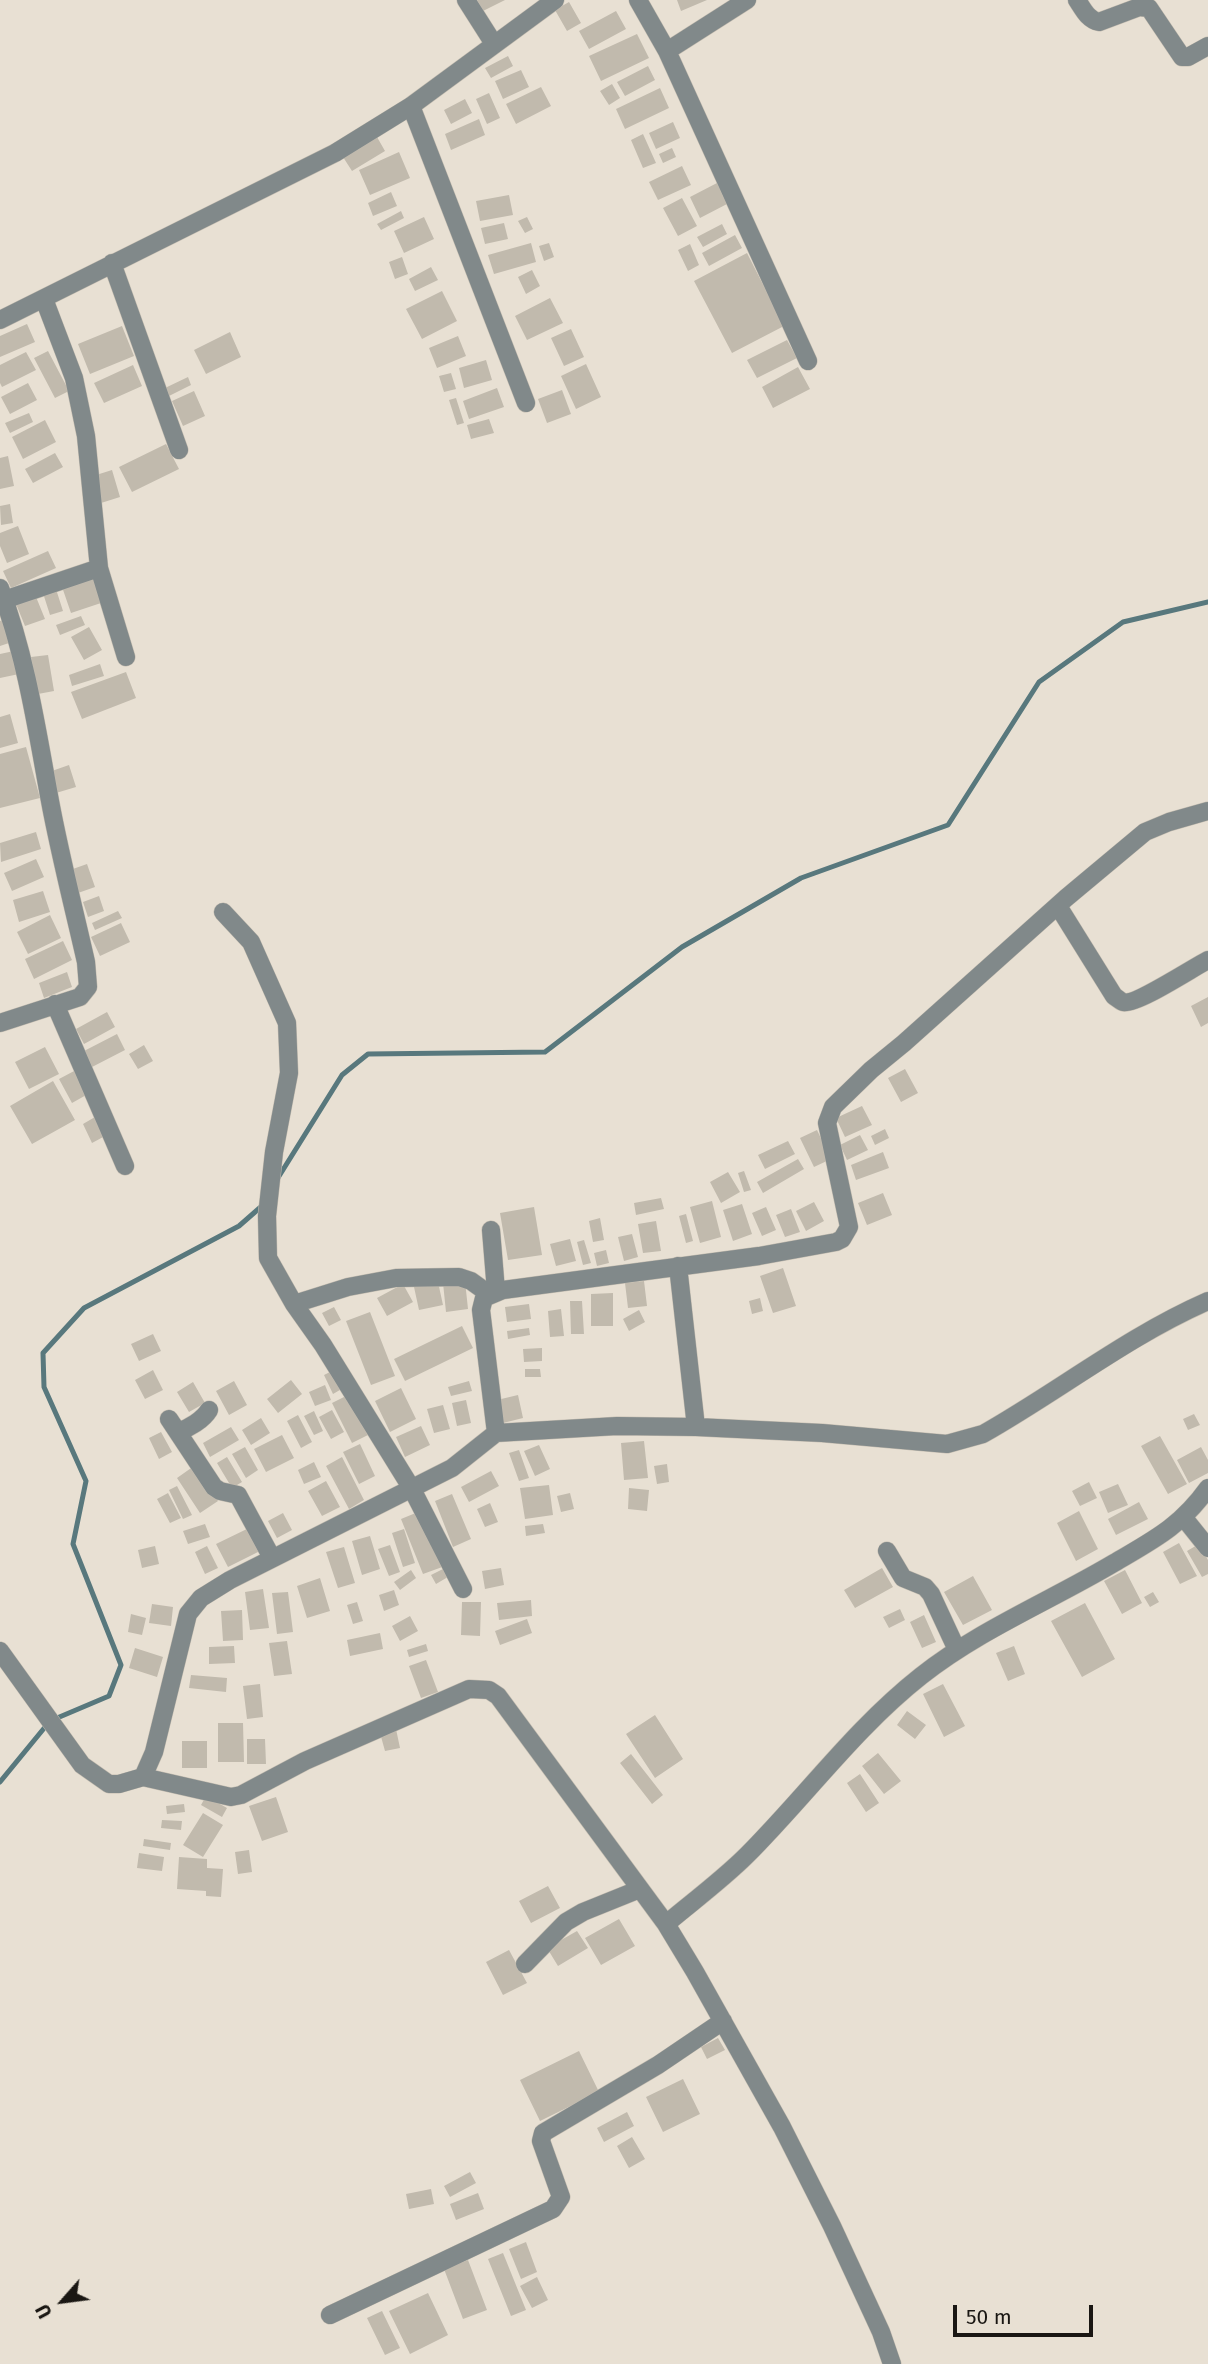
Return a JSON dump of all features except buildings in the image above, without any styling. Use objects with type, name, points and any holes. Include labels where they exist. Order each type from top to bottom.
[{"type":"street","points":[[466,0],[494,44]]},
{"type":"street","points":[[0,320],[335,153],[411,106],[555,0]]},
{"type":"street","points":[[638,0],[667,51],[808,361]]},
{"type":"street","points":[[667,51],[747,0]]},
{"type":"street","points":[[1077,0],[1086,14],[1093,21],[1099,22],[1139,7],[1149,8],[1182,57],[1188,57],[1208,46]]},
{"type":"street","points":[[411,106],[526,403]]},
{"type":"street","points":[[112,263],[179,450]]},
{"type":"street","points":[[44,299],[74,378],[86,436],[99,568],[126,657]]},
{"type":"street","points":[[0,1023],[84,995],[88,988],[86,962],[32,707],[2,594],[99,568]]},
{"type":"street","points":[[496,1433],[481,1310],[481,1304],[493,1293],[759,1256],[842,1239],[849,1227],[827,1124],[833,1107],[871,1070],[1145,832],[1169,821],[1208,811]]},
{"type":"street","points":[[1058,906],[1120,1002],[1139,999],[1208,960]]},
{"type":"street","points":[[223,912],[251,942],[287,1023],[289,1073],[274,1152],[266,1242],[268,1258],[294,1304],[323,1345],[412,1489],[463,1589]]},
{"type":"street","points":[[55,1004],[125,1166]]},
{"type":"street","points":[[491,1230],[493,1293]]},
{"type":"street","points":[[678,1266],[696,1427]]},
{"type":"street","points":[[294,1304],[348,1287],[396,1278],[459,1277],[493,1293]]},
{"type":"street","points":[[143,1777],[154,1752],[188,1614],[201,1598],[272,1558],[452,1468],[496,1433],[617,1426],[696,1427],[822,1433],[931,1443],[963,1441],[1001,1423],[1108,1356],[1172,1319],[1208,1302]]},
{"type":"street","points":[[209,1410],[198,1420],[174,1425],[214,1487],[238,1495],[272,1558]]},
{"type":"street","points":[[666,1924],[745,1857],[884,1707],[923,1673],[957,1650],[1076,1586],[1150,1542],[1184,1518],[1208,1488]]},
{"type":"street","points":[[1184,1518],[1208,1548]]},
{"type":"street","points":[[887,1551],[903,1578],[925,1587],[930,1594],[957,1650]]},
{"type":"street","points":[[0,1651],[82,1765],[109,1784],[120,1784],[143,1777],[231,1797],[241,1795],[305,1761],[469,1689],[489,1689],[498,1696],[666,1924],[782,2127],[881,2332],[891,2364]]},
{"type":"street","points":[[525,1964],[566,1922],[583,1912],[640,1889]]},
{"type":"street","points":[[330,2315],[553,2209],[561,2193],[541,2141],[543,2133],[658,2065],[723,2021]]},
{"type":"waterway","points":[[276,1181],[342,1075],[368,1054],[545,1052],[682,947],[801,878],[948,825],[1039,682],[1123,622],[1208,602]]},
{"type":"waterway","points":[[0,1782],[50,1721],[109,1696],[121,1665],[73,1544],[86,1481],[44,1387],[43,1353],[84,1308],[239,1226],[263,1205]]}]
